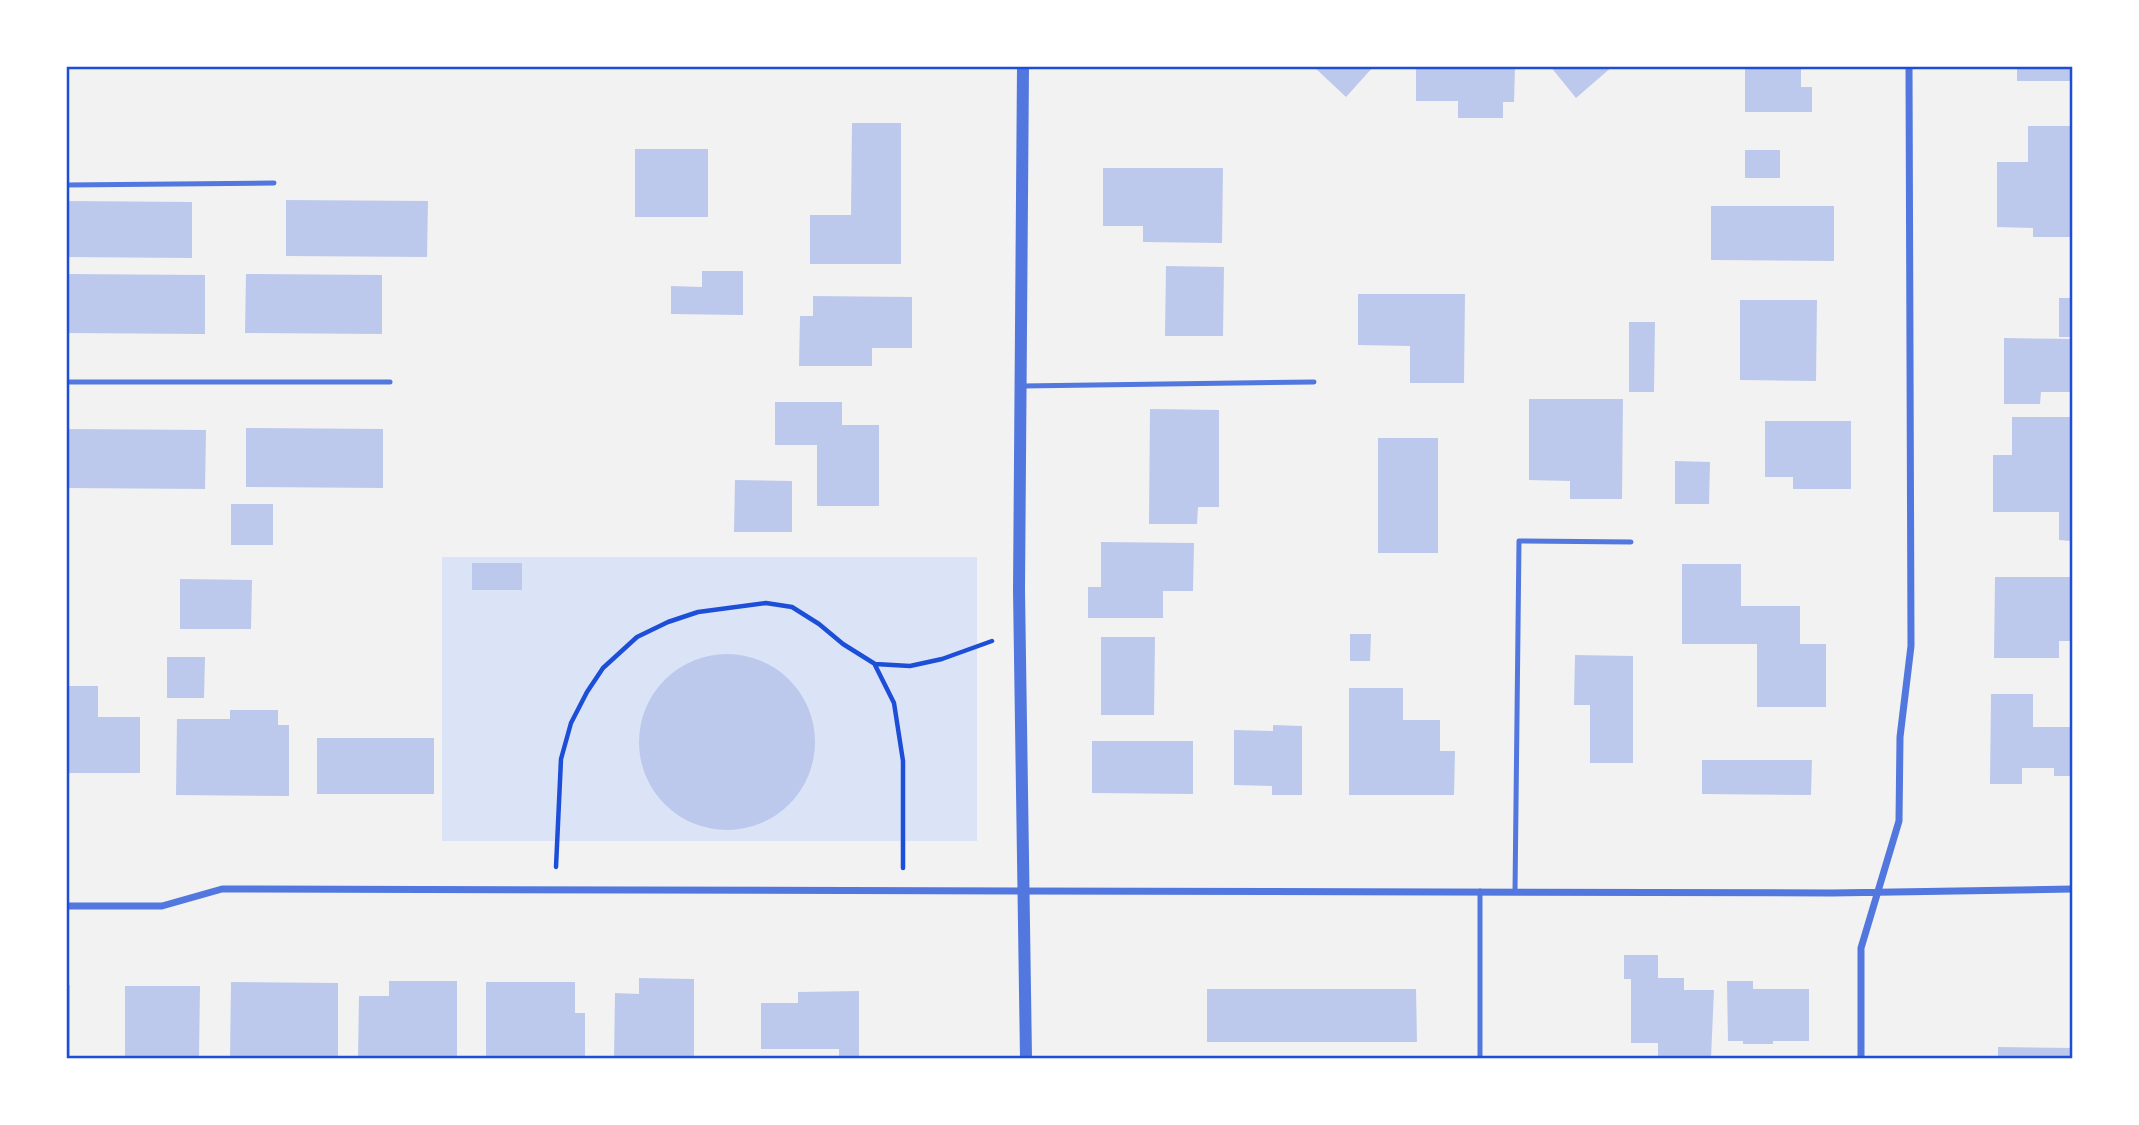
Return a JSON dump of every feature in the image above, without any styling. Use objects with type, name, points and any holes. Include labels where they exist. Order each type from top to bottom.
[{"type":"street","points":[[1023,66],[1020,631],[1026,1059]]},
{"type":"street","points":[[1861,1059],[1861,948],[1899,821],[1900,737],[1910,646],[1909,66]]},
{"type":"street","points":[[66,906],[162,906],[222,889],[1879,892],[2073,889]]},
{"type":"lane","points":[[66,185],[274,183]]},
{"type":"lane","points":[[66,382],[390,382]]},
{"type":"lane","points":[[1022,386],[1314,382]]},
{"type":"lane","points":[[1515,892],[1519,541],[1631,542]]},
{"type":"lane","points":[[1480,891],[1480,1059]]},
{"type":"path","points":[[555,889],[561,759],[571,723],[603,668],[637,636],[698,612],[766,603],[792,607],[874,664],[910,666],[942,659],[1020,631]]},
{"type":"path","points":[[874,664],[894,703],[903,761],[903,890]]},
{"type":"shaded area","points":[[442,557],[977,557],[977,841],[442,841]]},
{"type":"building","points":[[1313,66],[1374,66],[1346,97]]},
{"type":"building","points":[[1416,66],[1515,66],[1514,102],[1503,102],[1503,118],[1458,118],[1458,101],[1416,101]]},
{"type":"building","points":[[1550,66],[1613,66],[1576,98]]},
{"type":"building","points":[[1745,66],[1801,66],[1801,87],[1812,87],[1812,112],[1745,112]]},
{"type":"building","points":[[2017,66],[2072,66],[2072,81],[2017,81]]},
{"type":"building","points":[[852,123],[901,123],[901,264],[810,264],[810,215],[851,215]]},
{"type":"building","points":[[2028,126],[2072,126],[2072,237],[2033,237],[2033,228],[1997,227],[1997,162],[2028,162]]},
{"type":"building","points":[[635,149],[708,149],[708,217],[635,217]]},
{"type":"building","points":[[1745,150],[1780,150],[1780,178],[1745,178]]},
{"type":"building","points":[[1103,168],[1223,168],[1222,243],[1143,242],[1143,226],[1103,226]]},
{"type":"building","points":[[286,200],[428,201],[427,257],[286,256]]},
{"type":"building","points":[[66,201],[192,202],[192,258],[66,257]]},
{"type":"building","points":[[1711,206],[1834,206],[1834,261],[1711,260]]},
{"type":"building","points":[[1166,266],[1224,267],[1223,336],[1165,336]]},
{"type":"building","points":[[702,271],[743,271],[743,315],[671,314],[671,286],[702,287]]},
{"type":"building","points":[[68,274],[205,275],[205,334],[68,333]]},
{"type":"building","points":[[246,274],[382,275],[382,334],[245,333]]},
{"type":"building","points":[[1358,294],[1465,294],[1464,383],[1410,383],[1410,346],[1358,345]]},
{"type":"building","points":[[813,296],[912,297],[912,348],[872,348],[872,366],[799,366],[800,316],[813,316]]},
{"type":"building","points":[[2059,298],[2072,298],[2072,337],[2059,337]]},
{"type":"building","points":[[1740,300],[1817,300],[1816,381],[1740,380]]},
{"type":"building","points":[[1629,322],[1655,322],[1654,392],[1629,392]]},
{"type":"building","points":[[2004,338],[2072,339],[2072,392],[2041,392],[2040,404],[2004,404]]},
{"type":"building","points":[[1529,399],[1623,399],[1622,499],[1570,499],[1570,481],[1529,480]]},
{"type":"building","points":[[775,402],[842,402],[842,425],[879,425],[879,506],[817,506],[817,445],[775,445]]},
{"type":"building","points":[[1150,409],[1219,410],[1219,507],[1198,507],[1197,524],[1149,524]]},
{"type":"building","points":[[2012,417],[2072,417],[2072,541],[2059,540],[2059,512],[1993,512],[1993,455],[2012,455]]},
{"type":"building","points":[[1765,421],[1851,421],[1851,489],[1793,489],[1793,477],[1765,477]]},
{"type":"building","points":[[246,428],[383,429],[383,488],[246,487]]},
{"type":"building","points":[[69,429],[206,430],[205,489],[68,488]]},
{"type":"building","points":[[1378,438],[1438,438],[1438,553],[1378,553]]},
{"type":"building","points":[[1675,461],[1710,462],[1709,504],[1675,504]]},
{"type":"building","points":[[735,480],[792,481],[792,532],[734,532]]},
{"type":"building","points":[[231,504],[273,504],[273,545],[231,545]]},
{"type":"building","points":[[1101,542],[1194,543],[1193,591],[1163,591],[1163,618],[1088,618],[1088,587],[1101,587]]},
{"type":"building","points":[[472,563],[522,563],[522,590],[472,590]]},
{"type":"building","points":[[1682,564],[1741,564],[1741,606],[1800,606],[1800,644],[1826,644],[1826,707],[1757,707],[1757,644],[1682,644]]},
{"type":"building","points":[[1995,577],[2072,577],[2072,641],[2059,641],[2059,658],[1994,658]]},
{"type":"building","points":[[180,579],[252,580],[251,629],[180,629]]},
{"type":"building","points":[[1350,634],[1371,634],[1370,661],[1350,661]]},
{"type":"building","points":[[1101,637],[1155,637],[1154,715],[1101,715]]},
{"type":"building","points":[[727,654],[761,661],[789,680],[808,708],[815,742],[808,776],[789,804],[761,823],[727,830],[693,823],[665,804],[646,776],[639,742],[646,708],[665,680],[693,661]]},
{"type":"building","points":[[1575,655],[1633,656],[1633,763],[1590,763],[1590,705],[1574,705]]},
{"type":"building","points":[[167,657],[205,657],[204,698],[167,698]]},
{"type":"building","points":[[66,686],[98,686],[98,717],[140,717],[140,773],[66,773]]},
{"type":"building","points":[[1349,688],[1403,688],[1403,720],[1440,720],[1440,751],[1455,751],[1454,795],[1349,795]]},
{"type":"building","points":[[1991,694],[2033,694],[2033,727],[2072,727],[2072,776],[2054,776],[2054,768],[2022,768],[2022,784],[1990,784]]},
{"type":"building","points":[[230,710],[278,710],[278,725],[289,725],[289,796],[176,795],[177,719],[230,719]]},
{"type":"building","points":[[1273,725],[1302,726],[1302,795],[1272,795],[1272,786],[1234,785],[1234,730],[1273,731]]},
{"type":"building","points":[[317,738],[434,738],[434,794],[317,794]]},
{"type":"building","points":[[1092,741],[1193,741],[1193,794],[1092,793]]},
{"type":"building","points":[[1702,760],[1812,760],[1811,795],[1702,794]]},
{"type":"building","points":[[1624,955],[1658,955],[1658,978],[1684,978],[1684,990],[1714,990],[1711,1058],[1658,1058],[1658,1043],[1631,1043],[1631,979],[1624,979]]},
{"type":"building","points":[[639,978],[694,979],[694,1058],[614,1058],[615,993],[639,994]]},
{"type":"building","points":[[389,981],[457,981],[457,1058],[358,1058],[359,996],[389,996]]},
{"type":"building","points":[[1727,981],[1753,981],[1753,989],[1809,989],[1809,1041],[1743,1044],[1743,1041],[1728,1041]]},
{"type":"building","points":[[231,982],[338,983],[338,1058],[230,1058]]},
{"type":"building","points":[[486,982],[575,982],[575,1013],[585,1013],[585,1058],[486,1058]]},
{"type":"building","points":[[66,985],[70,985],[70,1058],[66,1058]]},
{"type":"building","points":[[125,986],[200,986],[199,1058],[125,1058]]},
{"type":"building","points":[[1207,989],[1416,989],[1417,1042],[1207,1042]]},
{"type":"building","points":[[859,991],[859,1058],[839,1058],[839,1049],[761,1049],[761,1003],[798,1003],[798,992]]},
{"type":"building","points":[[1998,1047],[2072,1048],[2072,1058],[1998,1058]]}]
